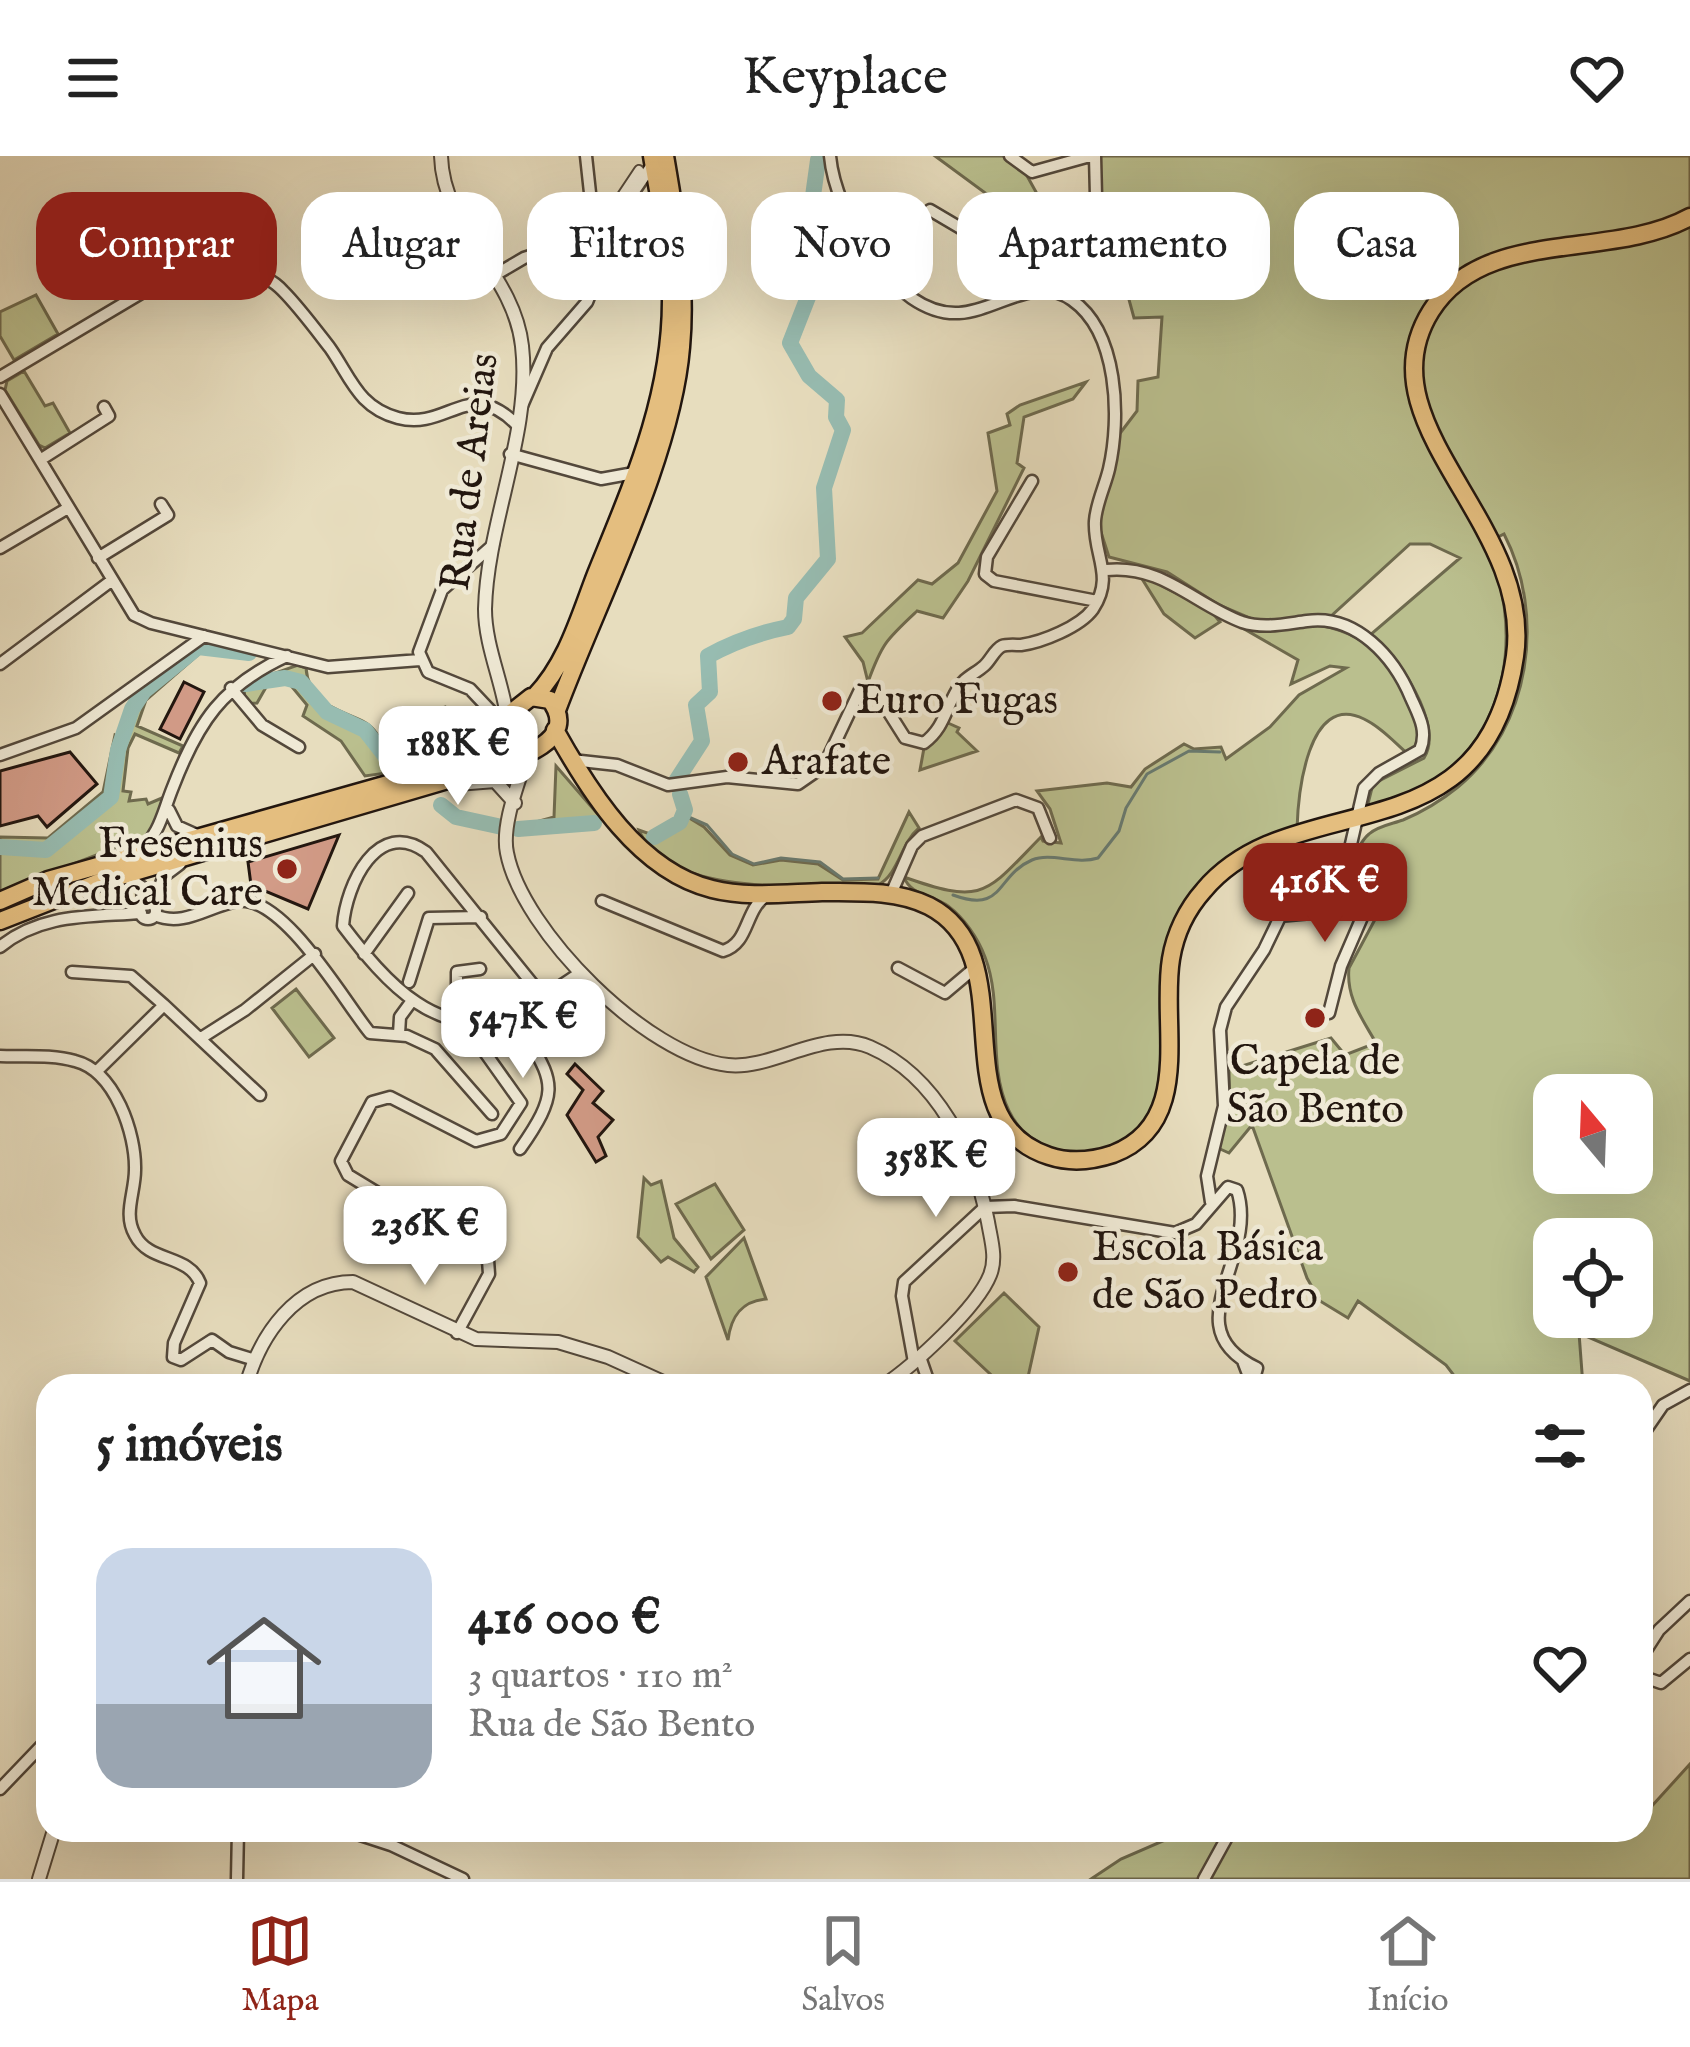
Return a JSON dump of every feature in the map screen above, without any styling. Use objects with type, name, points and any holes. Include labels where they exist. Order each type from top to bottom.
[{"type":"main road","points":[[652,161],[658,192]]},
{"type":"main road","points":[[652,161],[682,272],[676,389],[655,460],[557,710],[555,730],[565,759],[634,840],[677,877],[750,899],[891,894],[940,912],[958,930],[977,966],[987,1072],[1003,1119],[1018,1138],[1043,1155],[1081,1160],[1114,1153],[1149,1128],[1166,1097],[1171,959],[1181,926],[1203,890],[1248,854],[1401,806],[1458,770],[1498,715],[1515,658],[1516,616],[1503,560],[1418,408],[1413,367],[1426,318],[1448,289],[1490,263],[1626,242],[1690,218]]},
{"type":"main road","points":[[0,921],[199,845],[484,752],[559,664],[621,514],[664,386],[671,300]]},
{"type":"main road","points":[[531,697],[550,700],[557,710]]},
{"type":"main road","points":[[504,724],[505,745],[526,754],[565,759]]},
{"type":"main road","points":[[0,902],[48,880],[136,855],[199,845],[414,790],[526,754],[555,730]]},
{"type":"street","name":"Rua de Areias","points":[[441,156],[447,192]]},
{"type":"street","points":[[586,156],[590,192]]},
{"type":"street","points":[[828,156],[847,219],[888,276],[924,305],[963,313],[1003,300]]},
{"type":"street","points":[[1010,156],[1032,172],[1093,156],[1096,192]]},
{"type":"street","points":[[633,192],[652,161]]},
{"type":"street","points":[[625,192],[652,161]]},
{"type":"street","points":[[277,288],[329,348],[355,391],[373,407],[404,420],[483,403],[497,407],[517,425]]},
{"type":"street","name":"Rua de Areias","points":[[503,293],[520,330],[524,366],[485,615],[499,670],[504,724]]},
{"type":"street","points":[[0,377],[130,300]]},
{"type":"street","points":[[521,408],[548,348],[587,300]]},
{"type":"street","points":[[565,759],[617,765],[668,785],[727,777],[786,785],[805,782],[824,766],[860,690],[876,692],[905,738],[924,743],[947,716],[959,686],[1000,648],[1032,642],[1089,614],[1106,570],[1095,521],[1114,434],[1108,346],[1100,329],[1072,300]]},
{"type":"street","points":[[0,394],[134,615],[343,668],[420,660]]},
{"type":"street","points":[[40,460],[109,416],[104,407]]},
{"type":"street","points":[[510,454],[601,479],[619,479],[638,471]]},
{"type":"street","points":[[601,479],[614,490],[621,514]]},
{"type":"street","points":[[1032,482],[987,557],[985,574],[1014,585],[1097,601]]},
{"type":"street","points":[[98,558],[168,515],[161,504]]},
{"type":"street","points":[[0,548],[68,508]]},
{"type":"street","points":[[493,545],[442,590],[421,643],[420,660],[432,675],[470,689],[504,724]]},
{"type":"street","points":[[1106,570],[1130,569],[1159,577],[1243,622],[1275,626],[1328,621],[1376,644],[1403,679],[1425,737],[1415,755],[1370,780],[1354,821],[1348,857],[1302,882],[1221,1020],[1224,1106],[1209,1157],[1210,1202]]},
{"type":"street","points":[[0,664],[111,580]]},
{"type":"street","points":[[182,647],[183,630]]},
{"type":"street","points":[[0,755],[76,728],[182,647],[207,634]]},
{"type":"street","points":[[136,855],[155,835],[215,705],[231,688],[288,656]]},
{"type":"street","name":"Rua de Areias","points":[[499,670],[508,687],[531,697]]},
{"type":"street","points":[[231,688],[262,724],[299,747]]},
{"type":"street","points":[[526,754],[506,842],[510,864],[555,947],[638,1025],[716,1063],[742,1065],[846,1042],[871,1047],[906,1073],[957,1128],[985,1207],[992,1270],[979,1292],[898,1374]]},
{"type":"street","points":[[414,790],[489,780],[504,786],[515,802]]},
{"type":"street","points":[[891,894],[912,846],[922,836],[1016,800],[1038,808],[1050,838]]},
{"type":"street","points":[[148,909],[164,876],[199,845],[177,826],[168,809]]},
{"type":"street","points":[[543,997],[426,852],[410,840],[398,839],[370,857],[344,911],[343,926],[385,981],[411,1002],[478,1024],[515,1013],[543,997],[580,973]]},
{"type":"street","points":[[124,875],[142,887],[148,909]]},
{"type":"street","points":[[364,954],[408,893]]},
{"type":"street","points":[[602,901],[723,951],[742,938],[750,899]]},
{"type":"street","points":[[0,947],[20,932],[62,918],[148,909],[178,920],[239,901],[252,902],[315,954],[370,1033],[399,1034],[435,1049],[492,1114]]},
{"type":"street","points":[[1280,916],[1366,908],[1341,966],[1329,1013]]},
{"type":"street","points":[[409,982],[429,918],[481,917]]},
{"type":"street","points":[[201,1038],[315,954]]},
{"type":"street","points":[[898,968],[945,993],[977,966]]},
{"type":"street","points":[[457,1018],[459,969],[480,969]]},
{"type":"street","points":[[73,972],[131,976],[260,1095]]},
{"type":"street","points":[[399,1034],[400,1017],[411,1002]]},
{"type":"street","points":[[97,1072],[164,1005]]},
{"type":"street","points":[[515,1013],[550,1091],[547,1110],[520,1149]]},
{"type":"street","points":[[457,1333],[489,1274],[484,1254],[348,1175],[341,1161],[372,1102],[380,1097],[390,1097],[476,1141],[501,1135],[521,1103],[484,1051],[478,1024]]},
{"type":"street","points":[[0,1056],[73,1060],[97,1072],[118,1104],[134,1153],[129,1210],[134,1233],[151,1252],[190,1268],[200,1283],[174,1343],[173,1357],[181,1360],[212,1340],[229,1352],[255,1360]]},
{"type":"street","points":[[924,1374],[902,1288],[917,1268],[985,1207],[1014,1206],[1174,1233],[1196,1224],[1210,1202],[1228,1187],[1237,1190],[1241,1226],[1215,1325],[1224,1346],[1256,1374]]},
{"type":"street","points":[[250,1374],[266,1336],[288,1310],[332,1282],[353,1282],[457,1333],[476,1339],[558,1342],[644,1374]]},
{"type":"street","points":[[1653,1419],[1663,1405],[1690,1390]]},
{"type":"street","points":[[1653,1639],[1690,1601]]},
{"type":"street","points":[[1653,1681],[1660,1684],[1690,1660]]},
{"type":"street","points":[[0,1789],[36,1752]]},
{"type":"street","points":[[39,1879],[50,1842]]},
{"type":"street","points":[[237,1879],[238,1842]]},
{"type":"street","points":[[382,1842],[463,1879]]},
{"type":"street","points":[[1204,1879],[1224,1842]]},
{"type":"green space","points":[[935,156],[1005,156],[1026,174],[1036,192],[984,192]]},
{"type":"green space","points":[[1100,156],[1690,156],[1690,1381],[1591,1338],[1653,1338],[1653,1218],[1533,1218],[1533,1338],[1579,1338],[1582,1374],[1453,1374],[1358,1301],[1348,1318],[1320,1301],[1307,1278],[1252,1125],[1229,1153],[1218,1148],[1230,1109],[1229,1070],[1331,1038],[1345,1055],[1376,1043],[1353,998],[1349,968],[1387,897],[1380,893],[1296,911],[1290,907],[1302,892],[1350,860],[1373,831],[1439,801],[1483,762],[1516,702],[1527,634],[1525,599],[1504,534],[1486,543],[1498,575],[1506,642],[1493,707],[1478,737],[1456,763],[1428,784],[1367,808],[1373,784],[1424,758],[1429,744],[1424,710],[1415,692],[1393,658],[1370,635],[1460,558],[1430,544],[1410,544],[1331,616],[1259,622],[1219,605],[1167,572],[1109,557],[1098,523],[1118,436],[1137,411],[1138,381],[1158,377],[1162,317],[1134,318],[1129,300],[1270,300],[1270,192],[1100,192]]},
{"type":"green space","points":[[36,295],[58,334],[14,360],[0,336],[0,312]]},
{"type":"green space","points":[[24,371],[45,406],[53,403],[70,433],[45,448],[5,390],[7,381]]},
{"type":"green space","points":[[1086,382],[1073,399],[1024,417],[1017,463],[1024,468],[968,581],[943,618],[917,611],[899,628],[882,650],[868,682],[863,662],[845,637],[862,633],[918,580],[932,584],[958,563],[997,491],[988,433],[1010,425],[1007,414],[1020,405]]},
{"type":"green space","points":[[1139,574],[1211,611],[1220,622],[1195,638],[1164,614]]},
{"type":"green space","points":[[1225,618],[1315,624],[1360,640],[1380,656],[1397,680],[1417,724],[1417,745],[1409,755],[1364,719],[1345,714],[1330,720],[1318,733],[1304,772],[1297,829],[1232,856],[1208,880],[1189,917],[1162,987],[1161,1074],[1146,1120],[1115,1146],[1075,1153],[1055,1149],[1021,1128],[1002,1093],[994,995],[979,943],[954,911],[917,891],[904,877],[952,891],[982,889],[1008,871],[1041,837],[1061,843],[1050,809],[1037,791],[1107,783],[1131,787],[1145,769],[1184,744],[1194,749],[1221,747],[1226,759],[1270,727],[1299,695],[1346,668],[1330,666],[1291,684],[1298,660]]},
{"type":"green space","points":[[206,648],[251,656],[200,653],[146,700],[137,726],[183,746],[179,753],[135,734],[128,748],[123,791],[131,792],[129,801],[146,799],[148,804],[162,798],[159,820],[146,836],[0,892],[0,849],[41,855],[51,851],[110,802],[118,786],[125,735],[140,704],[176,665]]},
{"type":"green space","points":[[298,665],[306,668],[309,683],[325,703],[374,730],[401,771],[365,776],[341,741],[303,716],[307,705],[288,682],[269,682],[257,703],[245,704],[244,684]]},
{"type":"green space","points":[[445,707],[453,734],[465,750],[433,762],[412,717]]},
{"type":"green space","points":[[948,723],[959,728],[957,732],[977,751],[920,770],[924,748]]},
{"type":"green space","points":[[115,735],[121,738],[110,796],[51,845],[0,845],[0,837],[48,838],[103,792]]},
{"type":"green space","points":[[556,766],[602,819],[518,827],[554,817]]},
{"type":"green space","points":[[909,812],[919,828],[891,874],[878,885],[782,886],[711,878],[680,868],[655,852],[639,830],[661,838],[678,829],[686,816],[704,827],[730,855],[753,865],[781,860],[818,864],[843,880],[878,879]]},
{"type":"green space","points":[[296,989],[334,1038],[309,1057],[272,1008]]},
{"type":"green space","points":[[644,1178],[651,1185],[661,1181],[674,1238],[698,1267],[694,1272],[668,1257],[661,1262],[638,1237]]},
{"type":"green space","points":[[715,1184],[744,1230],[711,1259],[676,1204]]},
{"type":"green space","points":[[744,1238],[766,1299],[739,1312],[728,1340],[706,1277]]},
{"type":"green space","points":[[1004,1293],[1039,1327],[1029,1374],[990,1374],[955,1341]]},
{"type":"green space","points":[[1690,1764],[1690,1879],[1091,1879],[1160,1842],[1653,1842],[1653,1805]]},
{"type":"building","points":[[184,682],[204,692],[180,739],[160,729]]},
{"type":"building","points":[[70,752],[97,784],[47,827],[38,816],[0,826],[0,771]]},
{"type":"building","name":"Fresenius Medical Care","points":[[339,835],[308,909],[251,885],[248,862]]},
{"type":"building","points":[[575,1064],[603,1091],[593,1103],[613,1120],[598,1137],[606,1156],[596,1162],[567,1115],[583,1090],[567,1074]]},
{"type":"waterway","points":[[676,781],[702,741],[696,705],[710,692],[708,656],[747,638],[788,627],[794,619],[796,598],[828,559],[824,488],[843,430],[836,417],[837,400],[809,376],[790,343],[810,292],[789,225],[794,209],[813,196],[818,160]]},
{"type":"waterway","points":[[0,847],[46,850],[111,797],[118,750],[132,709],[144,691],[198,647],[249,653]]},
{"type":"waterway","points":[[246,684],[285,678],[301,682],[327,712],[365,730],[393,766]]},
{"type":"waterway","points":[[953,895],[982,900],[998,891],[1020,867],[1039,858],[1098,858],[1119,831],[1126,808],[1147,774],[1189,751],[1220,752]]},
{"type":"waterway","points":[[654,837],[680,822],[685,810],[680,794]]},
{"type":"waterway","points":[[441,805],[456,817],[502,827]]},
{"type":"waterway","points":[[684,815],[707,825],[732,854],[754,864],[781,858],[820,862],[843,879],[878,878]]},
{"type":"waterway","points":[[518,829],[594,823]]},
{"type":"place","name":"Euro Fugas","points":[[832,701]]},
{"type":"place","name":"Arafate","points":[[738,762]]},
{"type":"place","name":"Fresenius Medical Care","points":[[287,869]]},
{"type":"place","name":"Capela de São Bento","points":[[1315,1018]]},
{"type":"place","name":"Escola Básica de São Pedro","points":[[1068,1272]]}]
